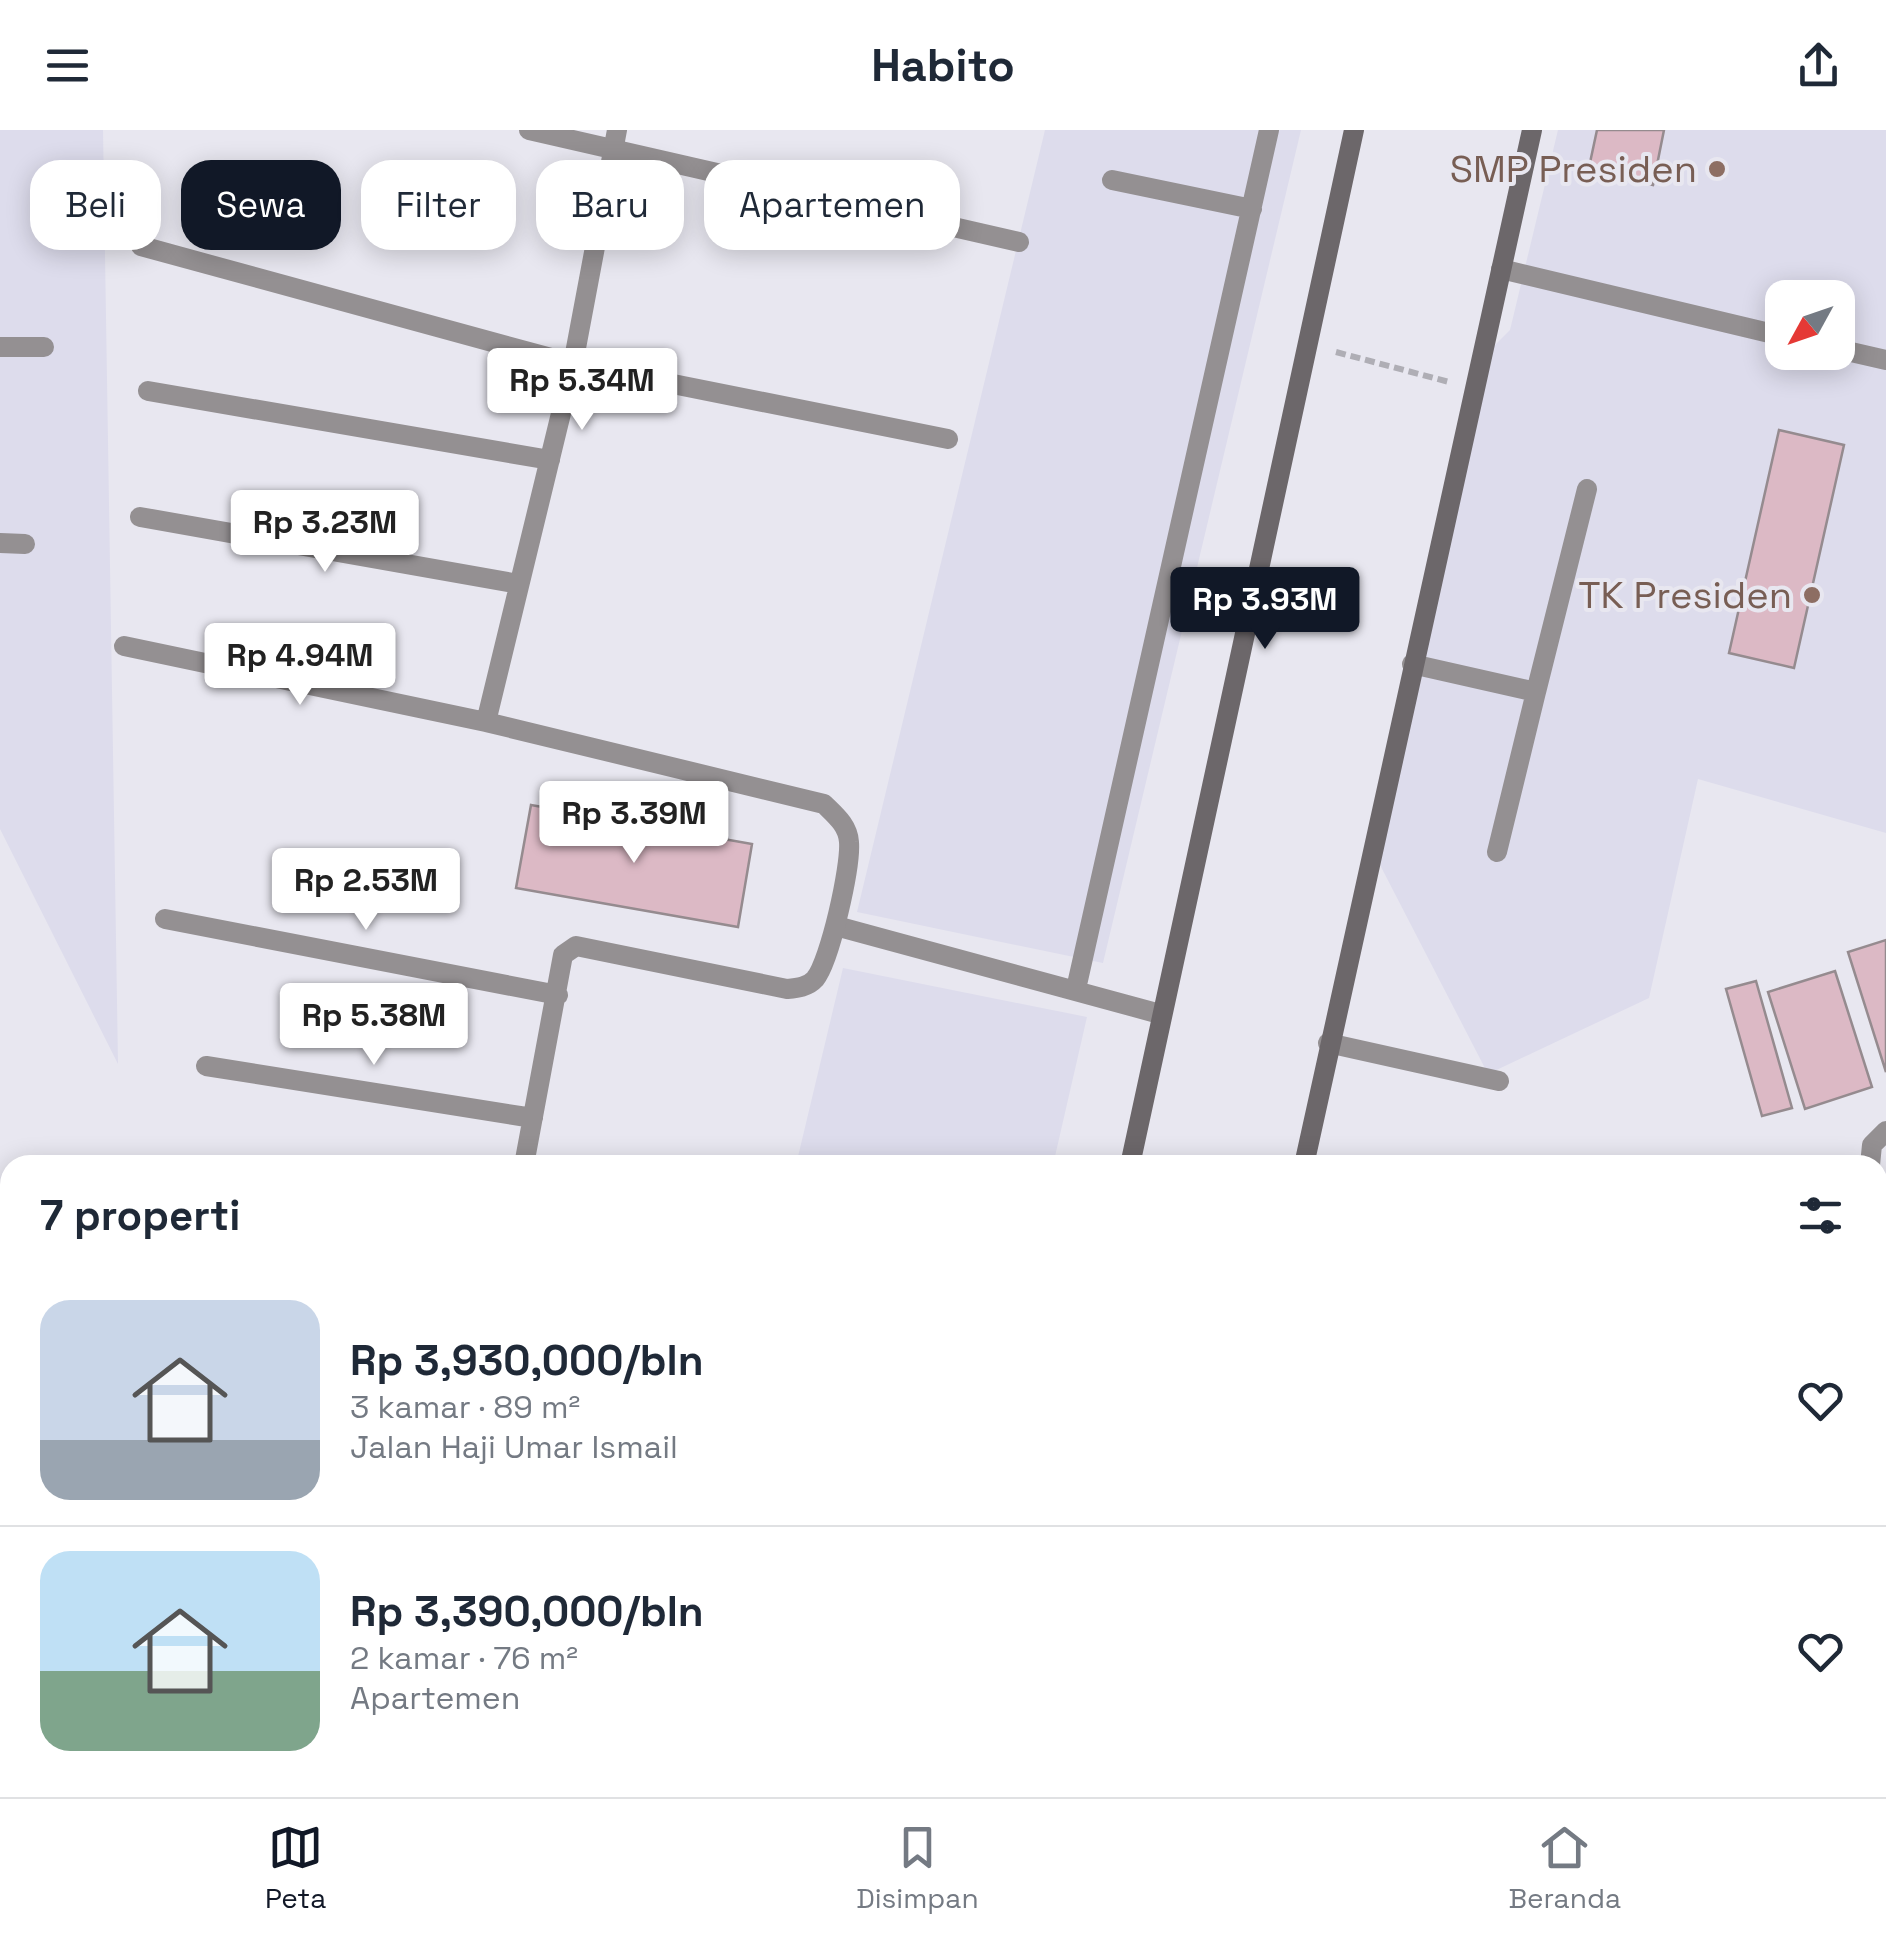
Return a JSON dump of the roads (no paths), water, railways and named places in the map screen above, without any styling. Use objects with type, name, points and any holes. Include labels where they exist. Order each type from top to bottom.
[{"type":"main road","points":[[1132,1155],[1354,130]]},
{"type":"main road","points":[[1306,1155],[1532,130]]},
{"type":"street","points":[[529,130],[614,140],[1018,242]]},
{"type":"street","points":[[1076,989],[1269,130]]},
{"type":"street","points":[[486,722],[573,364],[614,140]]},
{"type":"street","points":[[1112,180],[1252,208]]},
{"type":"street","points":[[156,250],[573,364],[948,439]]},
{"type":"street","points":[[1501,269],[1765,332]]},
{"type":"street","points":[[0,347],[44,347]]},
{"type":"street","points":[[1855,352],[1886,360]]},
{"type":"street","points":[[148,391],[550,460]]},
{"type":"street","points":[[1497,852],[1587,489]]},
{"type":"street","points":[[140,517],[519,584]]},
{"type":"street","points":[[0,544],[25,544]]},
{"type":"street","points":[[124,646],[486,722],[824,804],[842,822],[849,842],[836,926],[816,978],[801,988],[787,989],[576,946],[562,955],[558,995],[526,1155]]},
{"type":"street","points":[[1412,664],[1536,692]]},
{"type":"street","points":[[165,919],[558,995]]},
{"type":"street","points":[[836,926],[1160,1014]]},
{"type":"street","points":[[1328,1042],[1500,1081]]},
{"type":"street","points":[[206,1066],[534,1118]]},
{"type":"street","points":[[1871,1155],[1872,1145],[1886,1131]]},
{"type":"place","name":"SMP Presiden","points":[[1717,169]]},
{"type":"place","name":"TK Presiden","points":[[1812,595]]}]
